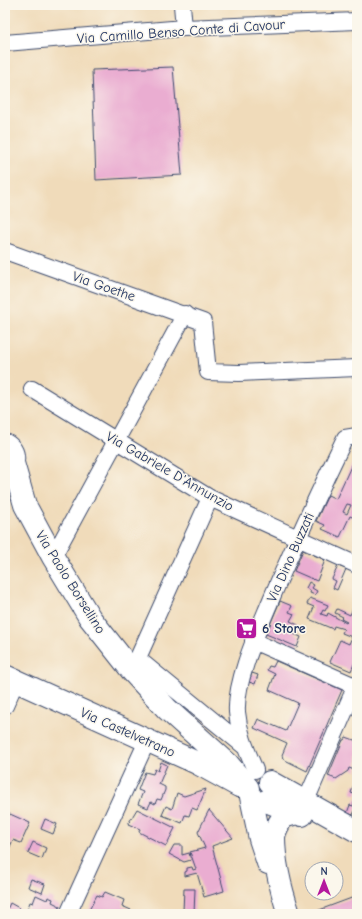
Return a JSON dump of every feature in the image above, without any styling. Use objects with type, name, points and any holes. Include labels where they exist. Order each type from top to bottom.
[{"type":"main road","name":"Via Paolo Borsellino","points":[[7,457],[25,505],[53,557],[90,618],[135,665],[188,727],[215,743],[260,790]]},
{"type":"main road","name":"Via Castelvetrano","points":[[10,678],[225,778],[260,790]]},
{"type":"main road","points":[[260,790],[357,831]]},
{"type":"main road","points":[[260,790],[268,840],[287,908]]},
{"type":"main road","points":[[260,790],[260,839],[287,908]]},
{"type":"main road","points":[[301,808],[357,836]]},
{"type":"main road","points":[[279,876],[274,837],[276,830],[283,817],[301,808]]},
{"type":"street","points":[[182,5],[184,28]]},
{"type":"street","name":"Via Camillo Benso Conte di Cavour","points":[[5,43],[184,28],[357,21]]},
{"type":"street","name":"Via Goethe","points":[[5,251],[185,314],[203,322],[208,372],[239,373],[357,368]]},
{"type":"street","points":[[53,557],[185,314]]},
{"type":"street","name":"Via Gabriele D'Annunzio","points":[[32,389],[210,498],[357,565]]},
{"type":"street","name":"Via Dino Buzzati","points":[[260,790],[244,746],[237,711],[242,680],[253,641],[297,538],[351,437]]},
{"type":"street","points":[[210,498],[135,665],[244,746]]},
{"type":"street","points":[[253,641],[356,686],[301,808]]},
{"type":"street","points":[[5,706],[10,678]]},
{"type":"street","points":[[68,914],[147,741]]},
{"type":"building","points":[[173,67],[182,175],[96,180],[92,70]]},
{"type":"building","points":[[357,453],[357,519],[350,516],[340,537],[322,529],[325,525],[316,521],[328,495],[336,499]],"holes":[[[347,504],[351,505],[347,514],[343,512]]]},
{"type":"building","points":[[303,550],[325,560],[317,581],[294,571]]},
{"type":"building","points":[[338,566],[346,569],[337,590],[333,588],[336,581],[332,579]]},
{"type":"building","points":[[309,582],[314,585],[312,588],[317,591],[315,595],[310,593],[311,591],[306,588]]},
{"type":"building","points":[[310,598],[328,605],[325,611],[323,610],[321,614],[327,616],[328,613],[346,623],[347,622],[341,619],[343,617],[335,613],[337,609],[350,615],[353,608],[357,609],[357,657],[351,671],[330,662],[340,640],[349,644],[352,637],[342,633],[344,629],[334,626],[333,629],[309,619],[314,607],[307,604]]},
{"type":"building","points":[[280,601],[292,606],[289,612],[294,614],[290,621],[298,625],[294,634],[301,637],[297,647],[266,634]]},
{"type":"building","points":[[276,661],[342,690],[307,771],[283,759],[282,755],[287,743],[254,728],[258,719],[286,731],[298,703],[269,690],[275,674],[267,670],[269,666],[273,667]]},
{"type":"building","points":[[252,673],[258,675],[255,684],[249,682]]},
{"type":"building","points":[[346,737],[357,741],[357,771],[349,768],[348,771],[336,779],[328,776],[343,740]]},
{"type":"building","points":[[161,762],[167,765],[159,784],[165,787],[161,800],[157,799],[155,804],[151,802],[148,808],[138,804],[143,792],[138,790],[145,772],[153,774],[155,769],[158,771]]},
{"type":"building","points":[[354,784],[357,785],[357,795],[351,793]]},
{"type":"building","points":[[206,789],[197,810],[192,808],[189,816],[185,815],[182,823],[162,815],[166,806],[172,809],[177,793],[184,796]]},
{"type":"building","points":[[357,796],[357,806],[353,815],[347,813],[350,805],[353,806]]},
{"type":"building","points":[[137,809],[175,828],[166,846],[139,832],[140,829],[128,824]]},
{"type":"building","points":[[209,810],[233,838],[212,846],[224,891],[204,897],[197,873],[185,876],[185,872],[187,871],[187,868],[192,867],[193,870],[196,869],[190,852],[205,848],[198,832]]},
{"type":"building","points":[[10,814],[30,823],[21,843],[13,840],[8,851],[5,850],[5,821]]},
{"type":"building","points":[[45,819],[57,824],[53,834],[41,829]]},
{"type":"building","points":[[33,842],[46,848],[42,859],[28,853]]},
{"type":"building","points":[[174,845],[182,845],[182,855],[189,853],[191,860],[184,862],[169,854]]},
{"type":"building","points":[[31,879],[45,884],[42,893],[28,887]]},
{"type":"building","points":[[184,889],[195,889],[194,914],[186,914],[186,911],[183,911]]},
{"type":"building","points":[[105,892],[124,900],[122,906],[131,910],[129,914],[87,914],[97,895],[102,897]]},
{"type":"building","points":[[36,895],[47,900],[48,897],[53,899],[52,902],[60,906],[56,914],[36,914],[27,910],[30,902],[33,903]]},
{"type":"building","points":[[357,896],[357,914],[315,914],[314,912],[344,901]]},
{"type":"building","points":[[10,903],[19,908],[18,910],[28,914],[5,914]]},
{"type":"place","name":"6 Store","points":[[246,628]]}]
